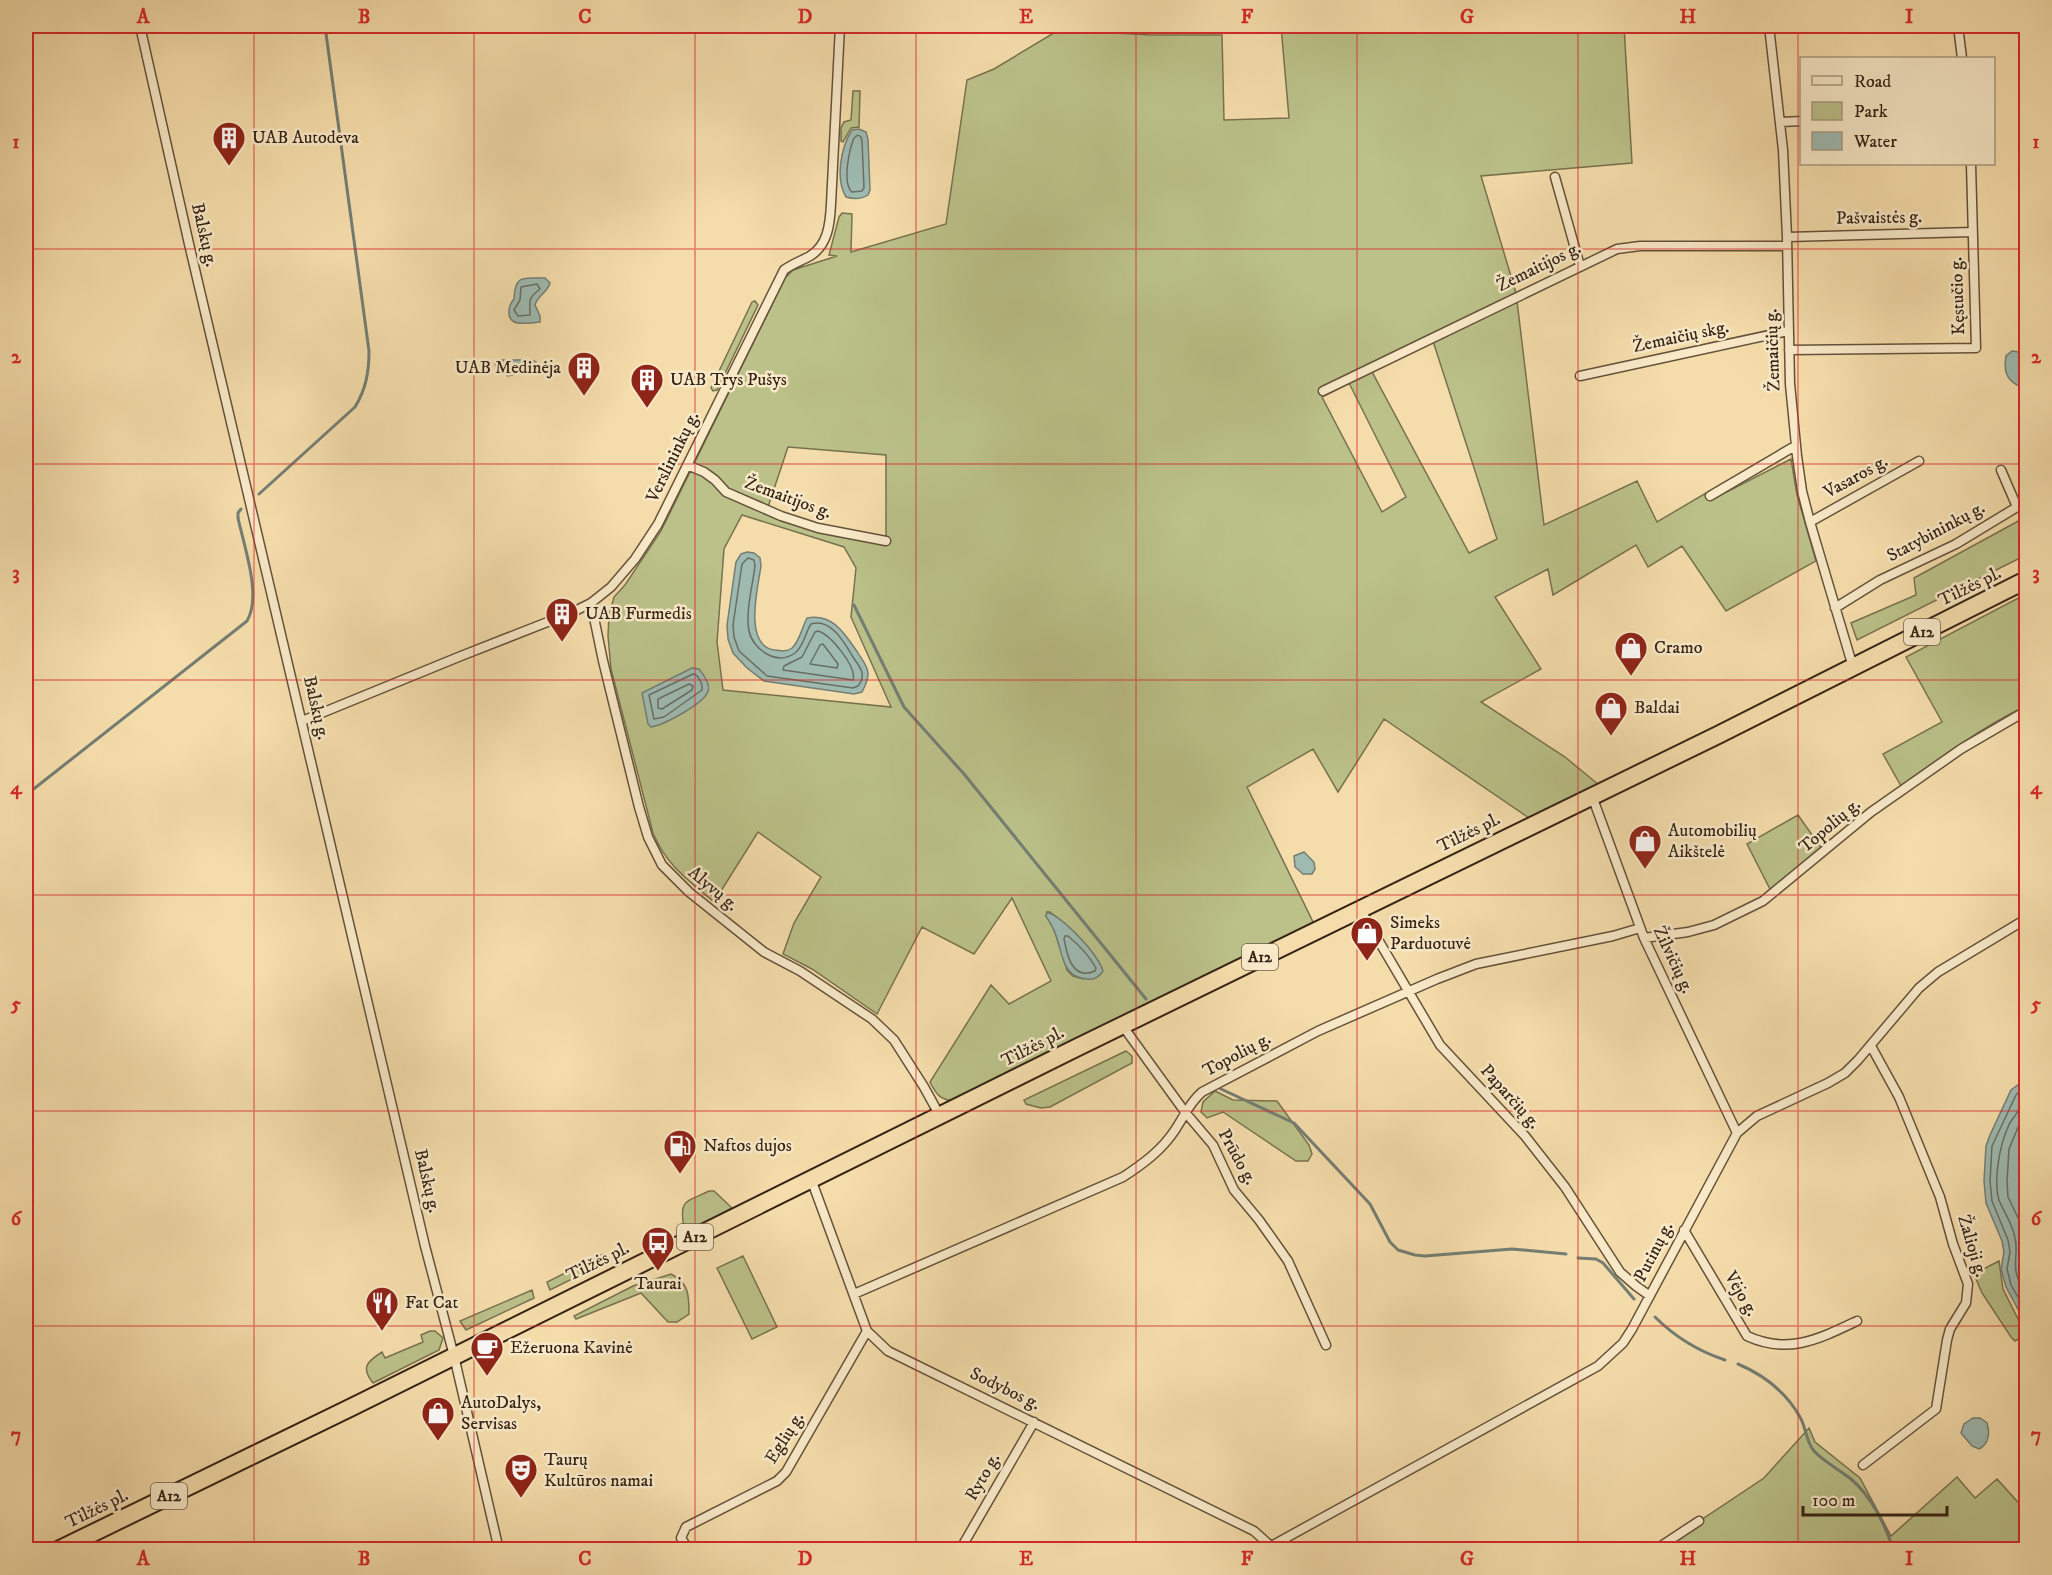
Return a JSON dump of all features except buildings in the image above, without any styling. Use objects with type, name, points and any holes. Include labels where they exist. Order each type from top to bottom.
[{"type":"highway","name":"Tilžės pl.","points":[[69,1547],[2026,580]]},
{"type":"street","name":"Balskų g.","points":[[140,26],[189,244],[425,1246],[454,1356],[499,1550]]},
{"type":"street","name":"Verslininkų g.","points":[[302,721],[573,612],[591,603],[611,587],[635,559],[658,524],[784,270],[812,255],[822,244],[828,232],[840,26]]},
{"type":"street","name":"Žemaičių g.","points":[[1769,26],[1781,122],[1787,242],[1788,331],[1796,446],[1802,491],[1853,667]]},
{"type":"street","points":[[1958,26],[1962,57]]},
{"type":"street","points":[[1781,122],[1800,121]]},
{"type":"street","name":"Kęstučio g.","points":[[1789,350],[1976,348],[1971,165]]},
{"type":"street","points":[[1555,177],[1580,266]]},
{"type":"street","name":"Pašvaistės g.","points":[[1787,242],[1972,232]]},
{"type":"street","name":"Žemaitijos g.","points":[[1323,391],[1617,249],[1630,246],[1787,242]]},
{"type":"street","name":"Žemaičių skg.","points":[[1580,376],[1788,331]]},
{"type":"street","points":[[1710,496],[1796,446]]},
{"type":"street","name":"Vasaros g.","points":[[1810,522],[1919,461]]},
{"type":"street","name":"Žemaitijos g.","points":[[687,465],[710,476],[726,492],[781,516],[818,528],[886,541]]},
{"type":"street","name":"Statybininkų g.","points":[[1835,608],[1880,580],[1956,544],[2017,507],[2001,470]]},
{"type":"street","name":"Alyvų g.","points":[[591,603],[637,797],[648,837],[662,865],[689,892],[764,952],[800,971],[872,1019],[894,1040],[920,1079],[940,1116]]},
{"type":"street","name":"Topolių g.","points":[[1644,938],[1688,932],[1716,925],[1763,901],[1871,812],[1960,749],[2026,711]]},
{"type":"street","name":"Žilvičių g.","points":[[1592,795],[1644,938],[1737,1133]]},
{"type":"street","name":"Paparčių g.","points":[[1360,908],[1440,1045],[1525,1137],[1565,1187],[1620,1272],[1650,1296]]},
{"type":"street","name":"Putinų g.","points":[[1270,1548],[1598,1366],[1623,1343],[1737,1133],[1757,1116],[1845,1073],[1871,1046],[1913,995],[1938,972],[2026,919]]},
{"type":"street","name":"Topolių g.","points":[[854,1294],[1123,1177],[1158,1150],[1176,1130],[1185,1112],[1202,1092],[1318,1031],[1476,964],[1613,936],[1640,928]]},
{"type":"street","name":"Prūdo g.","points":[[1122,1025],[1185,1112],[1213,1145],[1234,1190],[1288,1261],[1326,1345]]},
{"type":"street","name":"Žalioji g.","points":[[1863,1465],[1936,1409],[1947,1340],[1950,1329],[1966,1303],[1968,1284],[1953,1244],[1940,1197],[1899,1097],[1871,1046]]},
{"type":"street","name":"Sodybos g.","points":[[811,1179],[867,1331],[888,1351],[1254,1531],[1270,1548]]},
{"type":"street","name":"Vėjo g.","points":[[1684,1230],[1747,1336],[1761,1343],[1800,1344],[1816,1340],[1857,1321]]},
{"type":"street","name":"Eglių g.","points":[[689,1550],[681,1538],[686,1527],[777,1481],[786,1472],[867,1331]]},
{"type":"street","name":"Ryto g.","points":[[960,1550],[1034,1422]]},
{"type":"street","points":[[1655,1550],[1700,1521]]},
{"type":"green space","points":[[1281,26],[1624,26],[1632,163],[1481,176],[1516,293],[1544,525],[1637,481],[1657,522],[1706,493],[1711,500],[1791,459],[1797,495],[1816,561],[1726,611],[1682,546],[1648,567],[1636,545],[1553,595],[1548,569],[1495,597],[1541,669],[1481,702],[1565,757],[1599,785],[1529,818],[1384,719],[1338,792],[1313,749],[1247,787],[1314,924],[954,1101],[942,1098],[930,1082],[991,985],[1009,1004],[1051,981],[1012,898],[974,954],[922,927],[877,1014],[812,969],[783,954],[794,923],[821,877],[758,832],[714,902],[671,863],[653,833],[611,669],[608,636],[609,615],[614,597],[625,585],[661,531],[785,278],[793,270],[837,256],[829,255],[842,213],[852,214],[851,252],[946,224],[967,80],[994,69],[1062,28],[1152,35],[1222,35],[1224,120],[1289,118]],"holes":[[[1432,338],[1497,539],[1469,553],[1370,368]],[[1349,383],[1406,497],[1382,512],[1322,397]],[[788,447],[886,455],[886,541],[781,516],[767,510]],[[742,515],[844,547],[856,568],[851,617],[891,707],[723,690],[717,642],[724,549]],[[1047,912],[1050,912],[1079,937],[1102,968],[1083,979],[1073,976],[1067,970],[1053,926],[1046,916]]]},
{"type":"green space","points":[[853,91],[860,91],[859,127],[851,128],[843,142],[841,141],[841,128],[844,122],[851,120]]},
{"type":"green space","points":[[755,301],[758,305],[717,390],[713,391],[711,388],[752,302]]},
{"type":"green space","points":[[2022,519],[2026,523],[2026,555],[1857,640],[1851,623],[1916,595],[1914,578]]},
{"type":"green space","points":[[2026,594],[2026,706],[1978,733],[1901,786],[1883,754],[1942,722],[1906,657]]},
{"type":"green space","points":[[1798,815],[1822,849],[1771,891],[1747,844]]},
{"type":"green space","points":[[1126,1051],[1132,1056],[1132,1063],[1050,1107],[1041,1108],[1026,1104],[1024,1100]]},
{"type":"green space","points":[[1215,1091],[1233,1100],[1277,1101],[1309,1145],[1312,1154],[1308,1161],[1296,1161],[1223,1112],[1207,1118],[1201,1112],[1203,1102]]},
{"type":"green space","points":[[714,1191],[732,1208],[689,1231],[684,1228],[683,1207],[689,1200]]},
{"type":"green space","points":[[603,1254],[606,1262],[550,1290],[547,1282]]},
{"type":"green space","points":[[743,1256],[777,1327],[752,1339],[717,1268]]},
{"type":"green space","points":[[1999,1261],[2003,1289],[2021,1325],[2020,1338],[2015,1341],[1982,1293],[1974,1274]]},
{"type":"green space","points":[[671,1274],[681,1281],[688,1295],[689,1314],[677,1322],[668,1322],[641,1293],[576,1319],[574,1316],[633,1286]]},
{"type":"green space","points":[[532,1290],[534,1298],[466,1330],[460,1321]]},
{"type":"green space","points":[[435,1331],[443,1338],[439,1350],[373,1383],[366,1369],[373,1358],[382,1352],[385,1358],[423,1342],[421,1335]]},
{"type":"green space","points":[[1809,1428],[1815,1442],[1860,1478],[1891,1536],[1957,1477],[1975,1498],[1997,1479],[2026,1511],[2026,1549],[1656,1550],[1764,1478]]},
{"type":"water","points":[[859,129],[866,132],[868,139],[870,190],[866,196],[852,198],[846,197],[840,172],[842,154],[848,137],[852,130]]},
{"type":"water","points":[[526,278],[545,278],[550,283],[535,305],[540,322],[514,322],[509,316],[509,309],[514,299],[516,285]]},
{"type":"water","points":[[2012,351],[2026,353],[2026,386],[2017,385],[2006,373],[2006,356]]},
{"type":"water","points":[[499,360],[532,360],[536,362],[536,366],[534,369],[508,376],[496,367],[495,363]]},
{"type":"water","points":[[754,553],[760,558],[755,627],[758,638],[764,646],[781,651],[792,648],[807,618],[816,617],[831,622],[843,632],[866,666],[868,677],[862,692],[854,694],[764,681],[733,653],[728,639],[727,625],[736,562],[741,554]]},
{"type":"water","points":[[692,668],[699,669],[706,679],[709,688],[705,696],[683,713],[651,727],[648,724],[642,693]]},
{"type":"water","points":[[1304,852],[1314,862],[1315,869],[1312,874],[1303,874],[1295,867],[1294,856]]},
{"type":"water","points":[[1047,912],[1062,921],[1087,946],[1103,971],[1098,976],[1092,979],[1080,978],[1069,971],[1055,931],[1046,916]]},
{"type":"water","points":[[2026,1069],[2024,1187],[2026,1324],[2006,1287],[2001,1269],[2004,1252],[2002,1241],[1986,1203],[1984,1181],[1986,1146],[1990,1135],[2011,1090],[2019,1084]]},
{"type":"water","points":[[1973,1418],[1980,1418],[1987,1423],[1988,1427],[1987,1441],[1979,1449],[1972,1446],[1961,1433],[1964,1424]]},
{"type":"waterway","points":[[259,494],[355,407],[362,394],[367,373],[369,351],[325,26]]},
{"type":"waterway","points":[[26,795],[247,621],[253,598],[250,571],[238,518],[241,509]]},
{"type":"waterway","points":[[854,605],[904,707],[964,774],[1146,999]]},
{"type":"waterway","points":[[1221,1089],[1294,1123],[1370,1204],[1390,1242],[1398,1250],[1425,1256],[1512,1249],[1566,1254]]},
{"type":"waterway","points":[[1578,1258],[1596,1259],[1603,1263],[1634,1299]]},
{"type":"waterway","points":[[1655,1317],[1687,1343],[1725,1360]]},
{"type":"waterway","points":[[1738,1364],[1757,1373],[1788,1400],[1800,1417],[1814,1451],[1851,1479],[1871,1502],[1882,1521],[1893,1550]]},
{"type":"place","name":"UAB Autodeva","points":[[229,167]]},
{"type":"place","name":"UAB Medinėja","points":[[584,397]]},
{"type":"place","name":"UAB Trys Pušys","points":[[647,409]]},
{"type":"place","name":"UAB Furmedis","points":[[562,643]]},
{"type":"place","name":"Cramo","points":[[1631,677]]},
{"type":"place","name":"Baldai","points":[[1611,737]]},
{"type":"place","name":"Automobilių Aikštelė","points":[[1645,870]]},
{"type":"place","name":"Simeks Parduotuvė","points":[[1367,962]]},
{"type":"place","name":"Naftos dujos","points":[[680,1175]]},
{"type":"place","name":"Taurai","points":[[658,1272]]},
{"type":"place","name":"Fat Cat","points":[[382,1332]]},
{"type":"place","name":"Ežeruona Kavinė","points":[[487,1377]]},
{"type":"place","name":"AutoDalys, Servisas","points":[[438,1442]]},
{"type":"place","name":"Taurų Kultūros namai","points":[[521,1499]]}]
